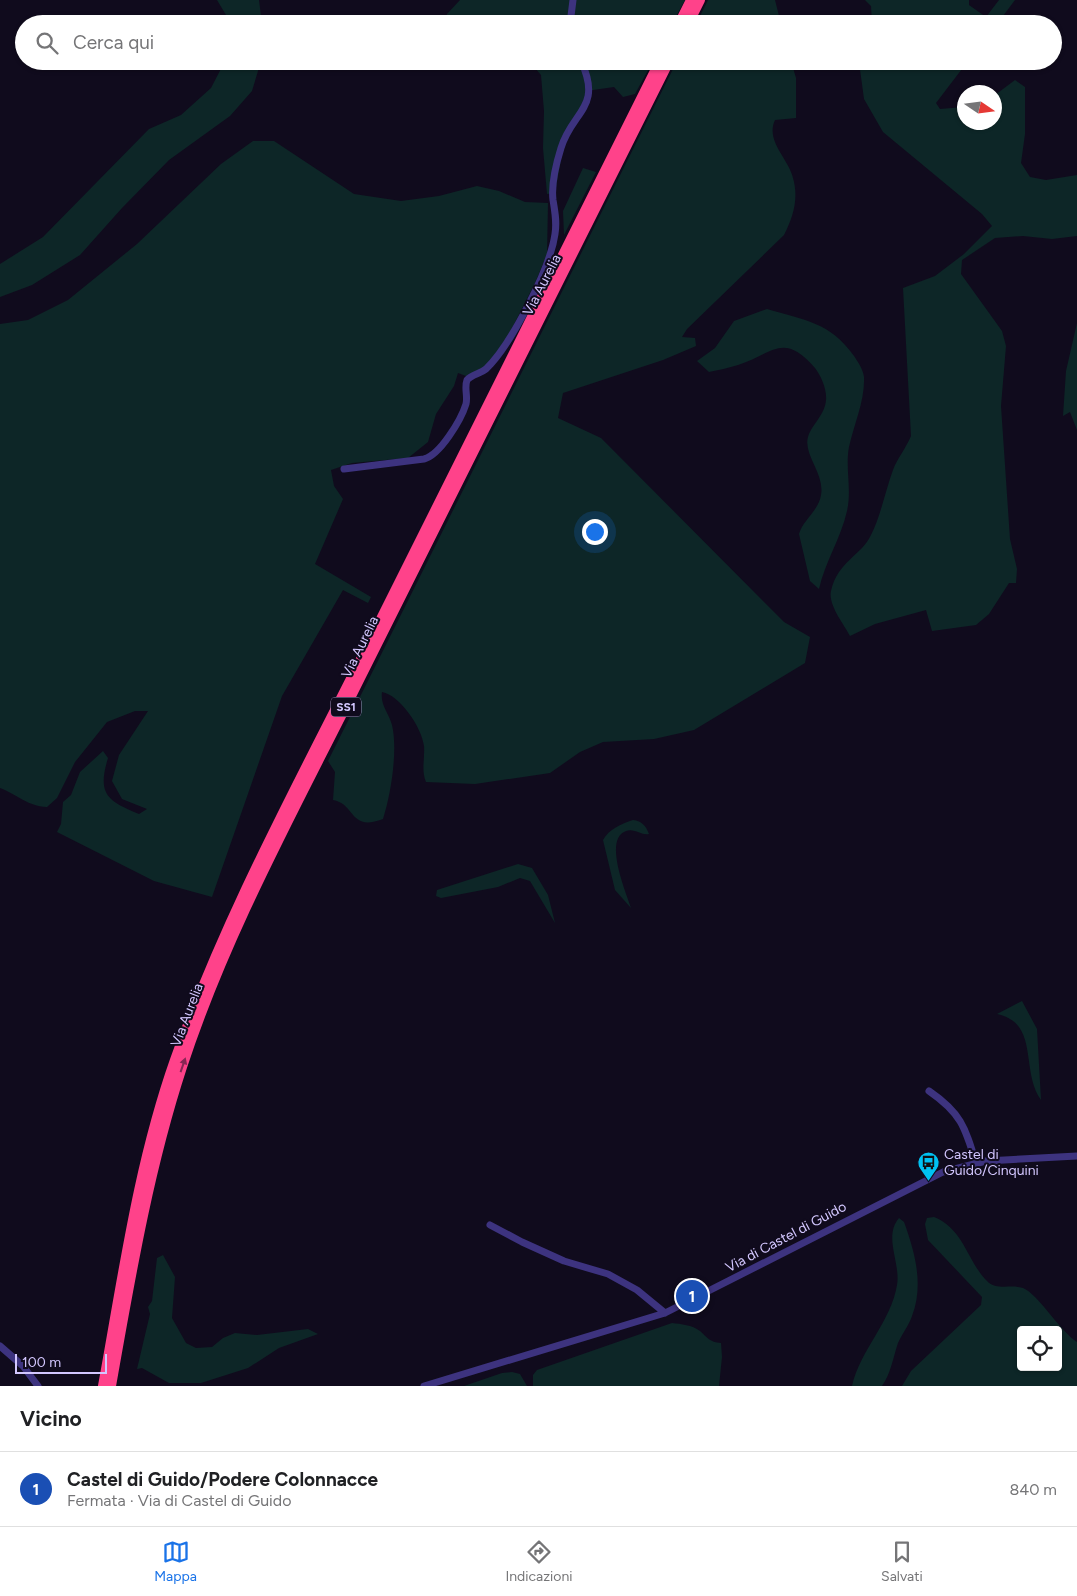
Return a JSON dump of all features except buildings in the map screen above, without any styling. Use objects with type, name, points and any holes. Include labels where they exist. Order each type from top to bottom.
[{"type":"highway","points":[[684,15],[691,0]]},
{"type":"highway","points":[[692,15],[700,0]]},
{"type":"highway","name":"Via Aurelia","points":[[103,1386],[135,1215],[156,1123],[174,1063],[210,968],[322,736],[655,70]]},
{"type":"highway","name":"Via Aurelia","points":[[111,1386],[145,1206],[175,1091],[199,1019],[234,935],[666,70]]},
{"type":"highway","points":[[117,1386],[135,1289],[133,1268]]},
{"type":"highway","points":[[98,1386],[111,1310],[120,1293]]},
{"type":"street","points":[[572,15],[574,0]]},
{"type":"street","points":[[344,469],[424,459],[434,455],[464,409],[467,380],[484,370],[508,339],[537,286],[554,241],[556,216],[553,200],[555,168],[561,145],[583,111],[589,93],[585,70]]},
{"type":"street","points":[[929,1091],[950,1106],[959,1117],[976,1163]]},
{"type":"street","name":"Via di Castel di Guido","points":[[424,1386],[665,1313],[921,1181],[955,1167],[976,1163],[1077,1156]]},
{"type":"street","points":[[490,1225],[564,1261],[608,1274],[637,1290],[665,1313]]},
{"type":"street","points":[[0,1346],[23,1366],[38,1386]]},
{"type":"green space","points":[[217,0],[259,0],[261,15],[226,15]]},
{"type":"green space","points":[[460,0],[685,0],[677,15],[447,14]]},
{"type":"green space","points":[[708,0],[775,0],[779,15],[700,15]]},
{"type":"green space","points":[[865,0],[969,0],[969,5],[983,15],[872,15],[871,6]]},
{"type":"green space","points":[[999,0],[1015,0],[1004,15],[988,15]]},
{"type":"green space","points":[[220,70],[258,70],[252,91],[230,116],[169,160],[80,255],[32,285],[0,297],[0,264],[43,237],[149,129],[181,115],[211,88]]},
{"type":"green space","points":[[537,70],[648,70],[635,94],[623,97],[614,87],[586,91],[583,108],[564,143],[555,193],[547,194],[543,148],[544,111],[541,75]]},
{"type":"green space","points":[[673,70],[794,70],[796,78],[796,118],[775,120],[773,128],[775,143],[791,171],[795,186],[795,201],[792,215],[784,235],[687,329],[682,337],[695,338],[696,346],[663,360],[563,393],[558,418],[601,438],[784,622],[810,637],[805,663],[694,730],[654,739],[603,742],[580,752],[550,773],[475,784],[426,782],[423,769],[424,746],[419,730],[403,706],[389,694],[382,692],[382,701],[391,721],[394,735],[394,759],[389,797],[383,819],[372,822],[358,820],[346,806],[333,800],[335,772],[328,761]]},
{"type":"green space","points":[[860,70],[961,70],[936,103],[940,109],[957,108],[957,130],[1002,130],[1002,90],[1015,80],[1025,87],[1025,134],[1021,163],[1030,177],[1046,180],[1077,175],[1077,236],[1052,239],[1023,236],[995,238],[962,260],[961,274],[1002,331],[1006,346],[1001,406],[1010,539],[1017,569],[1016,583],[1009,583],[989,614],[976,625],[932,631],[926,610],[875,624],[850,636],[832,602],[831,591],[834,581],[844,566],[862,548],[871,535],[893,470],[911,436],[903,288],[935,276],[964,254],[992,226],[982,214],[883,132],[864,99]]},
{"type":"green space","points":[[253,141],[274,141],[354,194],[401,201],[439,196],[477,186],[499,191],[525,202],[548,203],[547,254],[535,283],[507,338],[484,369],[466,376],[458,373],[454,386],[436,414],[428,442],[408,458],[352,463],[331,470],[334,486],[343,499],[315,564],[371,597],[368,603],[343,590],[282,696],[212,897],[154,881],[57,832],[61,824],[63,802],[71,795],[80,772],[103,751],[108,758],[104,780],[107,795],[119,805],[139,814],[147,809],[122,799],[112,781],[119,755],[148,711],[135,711],[107,722],[75,762],[57,798],[47,807],[34,805],[0,788],[0,324],[28,320],[68,300],[137,244],[221,164]]},
{"type":"green space","points":[[583,168],[596,172],[564,235],[563,211]]},
{"type":"green space","points":[[767,309],[826,329],[845,345],[854,356],[864,377],[861,404],[849,447],[847,511],[819,589],[810,581],[799,534],[820,500],[821,495],[820,480],[807,444],[810,432],[821,415],[826,400],[826,391],[819,375],[804,357],[794,350],[786,348],[778,348],[738,365],[709,372],[697,361],[715,348],[734,321]]},
{"type":"green space","points":[[1077,323],[1077,430],[1070,412],[1063,416],[1066,371]]},
{"type":"green space","points":[[633,820],[643,824],[649,834],[629,830],[619,836],[616,844],[616,855],[621,879],[631,908],[615,890],[603,840],[612,830]]},
{"type":"green space","points":[[518,864],[532,868],[548,895],[555,923],[530,881],[520,878],[498,887],[441,898],[436,896],[437,890]]},
{"type":"green space","points":[[1022,1001],[1037,1029],[1041,1100],[1031,1076],[1027,1050],[1019,1027],[1010,1019],[997,1014]]},
{"type":"green space","points":[[934,1217],[944,1222],[959,1237],[974,1264],[987,1281],[999,1287],[1023,1288],[1035,1297],[1060,1326],[1017,1326],[1017,1371],[1062,1371],[1062,1328],[1077,1342],[1077,1386],[902,1386],[911,1371],[981,1305],[982,1297],[928,1240],[925,1224],[927,1218]]},
{"type":"green space","points":[[899,1218],[904,1222],[915,1257],[918,1281],[916,1304],[911,1319],[898,1343],[890,1371],[882,1386],[852,1386],[862,1360],[889,1311],[894,1298],[898,1277],[892,1233],[894,1225]]},
{"type":"green space","points":[[163,1255],[175,1277],[172,1318],[186,1343],[196,1348],[212,1347],[223,1338],[235,1333],[257,1335],[308,1329],[318,1334],[279,1348],[248,1368],[201,1383],[169,1383],[142,1368],[137,1369],[150,1314],[148,1307],[152,1301],[157,1258]]},
{"type":"green space","points":[[672,1323],[694,1327],[711,1341],[721,1343],[722,1357],[719,1386],[533,1386],[533,1375],[537,1370]]},
{"type":"green space","points":[[512,1372],[520,1374],[527,1386],[464,1386],[502,1373]]},
{"type":"place","name":"Castel di Guido/Cinquini","points":[[928,1181]]},
{"type":"place","name":"Castel di Guido/Podere Colonnacce","points":[[692,1296]]}]
